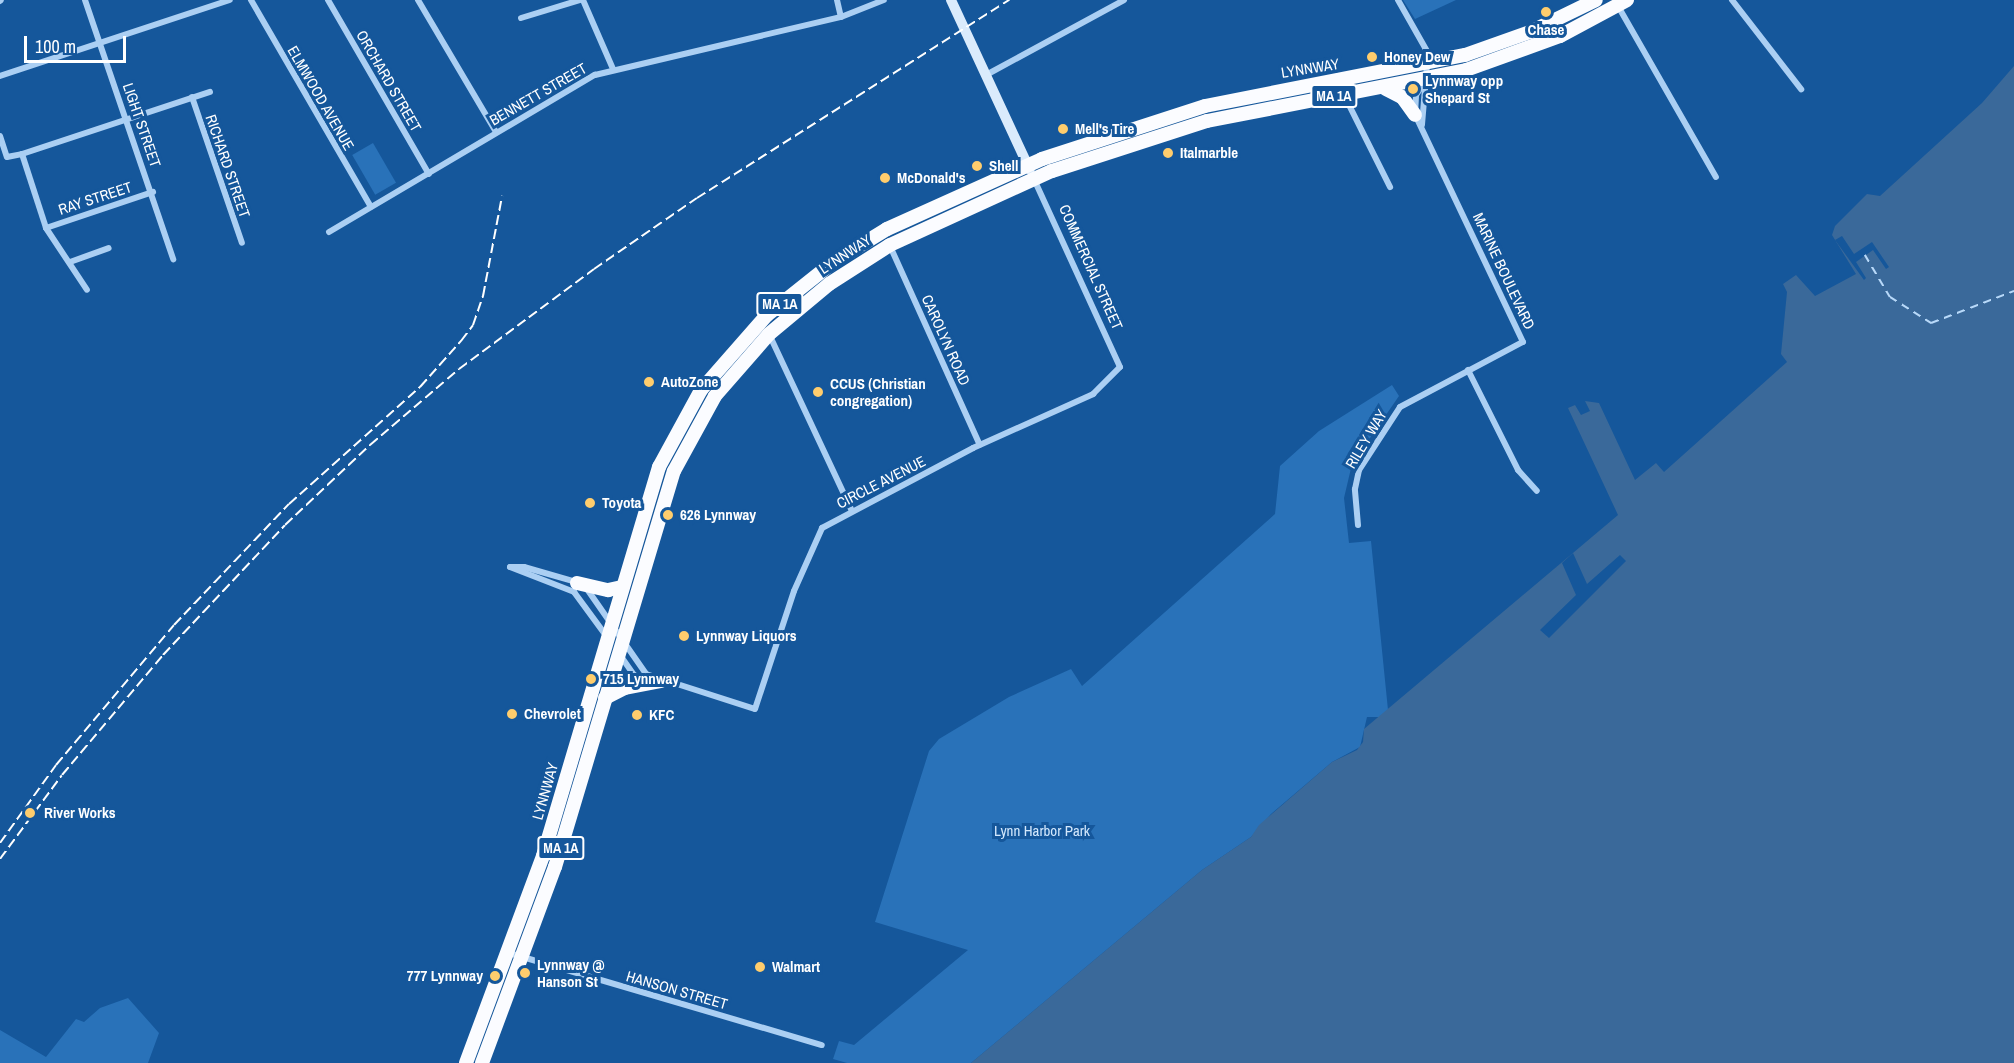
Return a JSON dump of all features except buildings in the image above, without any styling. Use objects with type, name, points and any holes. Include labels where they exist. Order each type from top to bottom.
[{"type":"highway","name":"LYNNWAY","points":[[466,1063],[509,953],[548,838],[622,587],[666,449],[694,400],[740,341],[795,291],[855,248],[916,214],[1028,165],[1205,106],[1428,64],[1500,44],[1596,0]]},
{"type":"highway","name":"LYNNWAY","points":[[482,1063],[524,957],[558,859],[678,460],[715,396],[769,334],[829,284],[890,245],[1034,178],[1181,128],[1426,81],[1525,50],[1625,1]]},
{"type":"highway","points":[[1384,88],[1400,95],[1418,120]]},
{"type":"highway","points":[[577,583],[605,590],[622,587]]},
{"type":"highway","points":[[605,698],[625,688],[661,681]]},
{"type":"main road","points":[[951,0],[1034,178]]},
{"type":"street","name":"LIGHT STREET","points":[[85,0],[153,192],[173,259]]},
{"type":"street","points":[[0,76],[230,0]]},
{"type":"street","name":"ELMWOOD AVENUE","points":[[251,0],[370,207]]},
{"type":"street","name":"ORCHARD STREET","points":[[328,0],[429,174]]},
{"type":"street","points":[[418,0],[496,132]]},
{"type":"street","points":[[521,18],[582,0],[613,69]]},
{"type":"street","points":[[837,0],[841,17]]},
{"type":"street","name":"BENNETT STREET","points":[[329,232],[582,81],[613,69],[841,17],[884,0]]},
{"type":"street","points":[[986,75],[1124,0]]},
{"type":"street","points":[[1398,0],[1427,50],[1426,81],[1418,120]]},
{"type":"street","points":[[1732,0],[1801,89]]},
{"type":"street","points":[[1625,1],[1716,177]]},
{"type":"street","points":[[1418,120],[1416,95],[1426,81]]},
{"type":"street","points":[[0,136],[7,157],[22,154],[210,92]]},
{"type":"street","points":[[1344,95],[1390,187]]},
{"type":"street","name":"RICHARD STREET","points":[[192,97],[242,243]]},
{"type":"street","name":"MARINE BOULEVARD","points":[[1418,120],[1523,342],[1468,370]]},
{"type":"street","points":[[22,154],[45,228],[87,290]]},
{"type":"street","name":"COMMERCIAL STREET","points":[[1034,178],[1120,367]]},
{"type":"street","name":"RAY STREET","points":[[45,228],[153,192]]},
{"type":"street","name":"CAROLYN ROAD","points":[[890,245],[980,445]]},
{"type":"street","points":[[70,262],[109,248]]},
{"type":"street","points":[[769,334],[852,511]]},
{"type":"street","name":"CIRCLE AVENUE","points":[[661,681],[755,709],[815,538],[826,525],[980,445],[1092,394],[1120,367]]},
{"type":"street","points":[[1468,370],[1518,470],[1537,491]]},
{"type":"street","name":"RILEY WAY","points":[[1358,525],[1355,489],[1359,470],[1397,410],[1413,398],[1468,370]]},
{"type":"street","points":[[661,681],[637,677],[620,647],[612,622],[591,593],[577,583],[524,567],[510,567],[574,592],[607,637],[620,647],[641,669],[661,681]]},
{"type":"street","points":[[509,953],[524,957]]},
{"type":"street","name":"HANSON STREET","points":[[524,957],[822,1045]]},
{"type":"green space","points":[[1403,0],[1456,0],[1415,19]]},
{"type":"green space","points":[[373,143],[396,183],[375,195],[352,155]]},
{"type":"green space","name":"Lynn Harbor Park","points":[[1392,385],[1399,396],[1352,464],[1344,498],[1349,543],[1371,541],[1388,710],[1380,717],[1367,717],[1360,747],[1332,762],[1271,814],[1251,837],[1202,870],[971,1063],[847,1063],[833,1059],[839,1041],[854,1045],[968,950],[875,922],[929,751],[939,739],[1009,697],[1071,669],[1082,686],[1275,514],[1280,466],[1319,431]]},
{"type":"green space","points":[[128,998],[159,1033],[148,1063],[0,1063],[0,1030],[46,1057],[76,1019],[84,1022],[100,1008]]},
{"type":"shaded area","points":[[2014,66],[2014,1063],[971,1063],[1202,870],[1251,837],[1259,825],[1332,762],[1357,750],[1363,742],[1364,729],[1618,515],[1568,408],[1575,405],[1581,415],[1590,411],[1585,401],[1599,403],[1635,480],[1656,463],[1664,472],[1787,362],[1781,354],[1787,292],[1783,284],[1796,275],[1815,296],[1856,274],[1832,235],[1835,226],[1867,194],[1880,196],[1982,103]]},
{"type":"pier","points":[[1842,236],[1854,254],[1872,242],[1889,267],[1886,269],[1873,250],[1856,262],[1866,278],[1864,280],[1835,240]]},
{"type":"pier","points":[[1573,553],[1587,584],[1620,555],[1626,561],[1549,638],[1540,630],[1576,595],[1562,563]]},
{"type":"ferry route","points":[[1865,255],[1890,297],[1931,323],[2014,291]]},
{"type":"railway","points":[[0,859],[62,775],[163,655],[285,525],[370,445],[459,369],[594,269],[697,198],[1009,0]]},
{"type":"railway","points":[[0,843],[56,765],[174,625],[289,504],[420,387],[461,341],[473,325],[483,296],[502,196]]},
{"type":"place","name":"Chase","points":[[1546,12]]},
{"type":"place","name":"Honey Dew","points":[[1372,57]]},
{"type":"place","name":"Lynnway opp Shepard St","points":[[1413,89]]},
{"type":"place","name":"Mell's Tire","points":[[1063,129]]},
{"type":"place","name":"Italmarble","points":[[1168,153]]},
{"type":"place","name":"Shell","points":[[977,166]]},
{"type":"place","name":"McDonald's","points":[[885,178]]},
{"type":"place","name":"AutoZone","points":[[649,382]]},
{"type":"place","name":"CCUS (Christian congregation)","points":[[818,392]]},
{"type":"place","name":"Toyota","points":[[590,503]]},
{"type":"place","name":"626 Lynnway","points":[[668,515]]},
{"type":"place","name":"Lynnway Liquors","points":[[684,636]]},
{"type":"place","name":"715 Lynnway","points":[[591,679]]},
{"type":"place","name":"Chevrolet","points":[[512,714]]},
{"type":"place","name":"KFC","points":[[637,715]]},
{"type":"place","name":"River Works","points":[[30,813]]},
{"type":"place","name":"Walmart","points":[[760,967]]},
{"type":"place","name":"Lynnway @ Hanson St","points":[[525,973]]},
{"type":"place","name":"777 Lynnway","points":[[495,976]]}]
